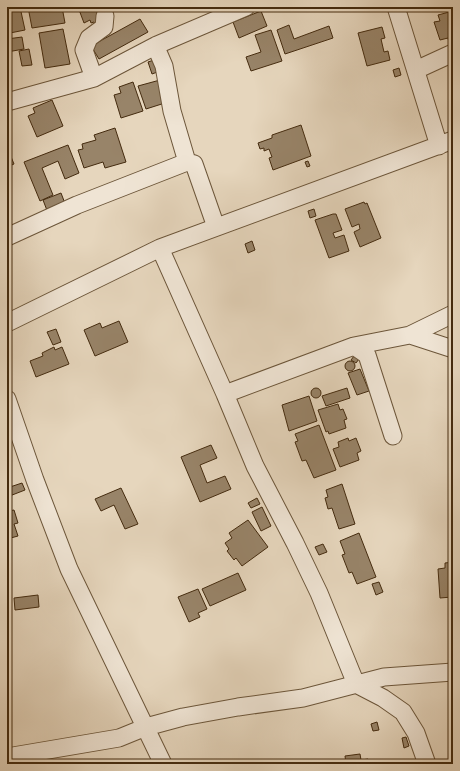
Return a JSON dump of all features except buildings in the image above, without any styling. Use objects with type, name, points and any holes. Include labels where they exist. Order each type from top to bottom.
[{"type":"street","points":[[7,102],[94,78],[216,13],[246,7]]},
{"type":"street","points":[[7,323],[160,248],[446,143],[416,70],[396,7]]},
{"type":"street","points":[[94,78],[84,50],[89,38],[104,28],[105,16]]},
{"type":"street","points":[[157,45],[158,52],[164,66],[172,111],[187,162]]},
{"type":"street","points":[[416,70],[453,53]]},
{"type":"street","points":[[7,237],[77,205],[187,162],[194,164],[216,227]]},
{"type":"street","points":[[160,248],[225,394],[255,466],[319,593],[356,684],[383,698],[403,712],[416,733],[427,764]]},
{"type":"street","points":[[225,394],[354,346],[410,335],[453,314]]},
{"type":"street","points":[[410,335],[453,349]]},
{"type":"street","points":[[354,346],[367,355],[393,436]]},
{"type":"street","points":[[7,399],[10,419],[69,569],[163,764]]},
{"type":"street","points":[[7,757],[119,738],[146,727],[183,717],[303,698],[340,690],[356,684],[384,677],[453,672]]}]
